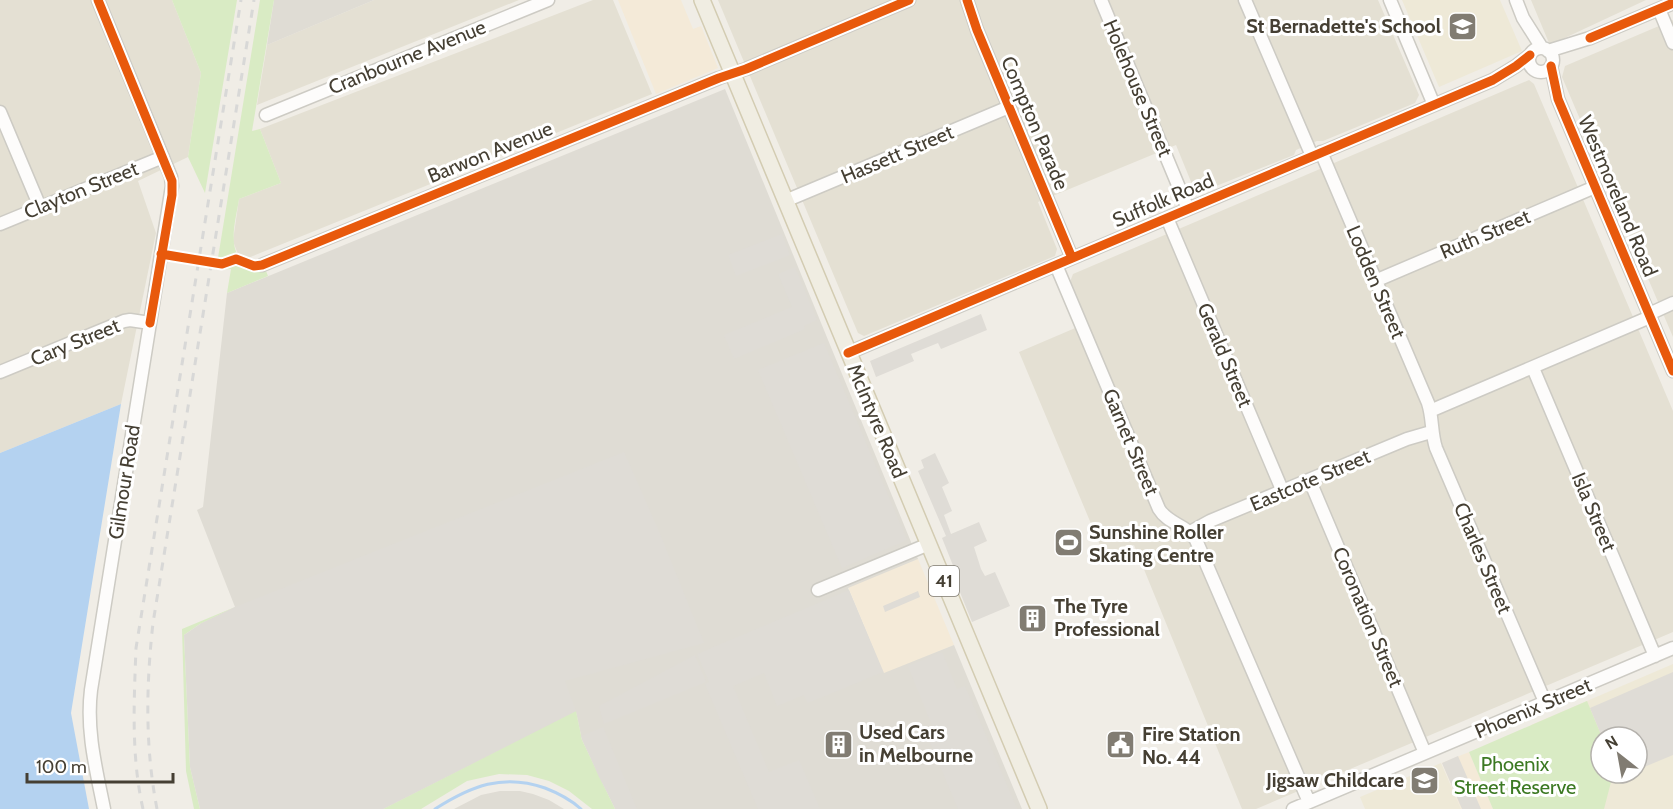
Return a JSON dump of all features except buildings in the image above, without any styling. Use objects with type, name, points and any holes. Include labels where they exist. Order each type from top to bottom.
[{"type":"main road","name":"McIntyre Road","points":[[702,0],[1039,809]]},
{"type":"street","name":"Gilmour Road","points":[[98,0],[171,177],[172,186],[88,712],[92,750],[104,809]]},
{"type":"street","name":"Cranbourne Avenue","points":[[266,115],[548,0]]},
{"type":"street","name":"Barwon Avenue","points":[[262,265],[909,0]]},
{"type":"street","name":"Compton Parade","points":[[967,0],[1072,258]]},
{"type":"street","name":"Holehouse Street","points":[[1101,0],[1188,209]]},
{"type":"street","name":"Lodden Street","points":[[1245,0],[1375,280],[1430,411]]},
{"type":"street","points":[[1390,0],[1434,105]]},
{"type":"street","name":"Westmoreland Road","points":[[1516,0],[1543,56],[1558,99],[1673,371]]},
{"type":"street","name":"Suffolk Road","points":[[848,353],[1434,105],[1492,80],[1516,66],[1673,3]]},
{"type":"street","points":[[1659,9],[1673,43]]},
{"type":"street","name":"Suffolk Road","points":[[1492,80],[1545,71],[1543,56]]},
{"type":"street","points":[[1535,71],[1529,63],[1543,56]]},
{"type":"street","name":"Westmoreland Road","points":[[1535,71],[1558,99]]},
{"type":"street","name":"Hassett Street","points":[[785,201],[1009,107]]},
{"type":"street","points":[[0,112],[40,207]]},
{"type":"street","name":"Clayton Street","points":[[0,224],[163,157]]},
{"type":"street","name":"Ruth Street","points":[[1375,280],[1595,187]]},
{"type":"street","name":"Gerald Street","points":[[1167,218],[1283,492]]},
{"type":"street","name":"Garnet Street","points":[[1056,265],[1159,508],[1170,522],[1190,532],[1201,551],[1309,802]]},
{"type":"street","points":[[1430,411],[1533,368],[1673,303]]},
{"type":"street","name":"Cary Street","points":[[0,372],[124,321],[150,323]]},
{"type":"street","name":"Isla Street","points":[[1533,368],[1655,656]]},
{"type":"street","name":"Charles Street","points":[[1430,411],[1431,432],[1436,448],[1545,702]]},
{"type":"street","name":"Eastcote Street","points":[[1190,532],[1210,521],[1407,439],[1431,432]]},
{"type":"street","name":"Coronation Street","points":[[1310,481],[1425,753]]},
{"type":"street","points":[[818,590],[929,544]]},
{"type":"street","name":"Phoenix Street","points":[[1293,809],[1673,648]]},
{"type":"shaded area","points":[[0,0],[172,0],[201,73],[188,157],[138,181],[156,233],[121,404],[0,453]]},
{"type":"shaded area","points":[[274,0],[374,0],[267,45]]},
{"type":"shaded area","points":[[374,0],[519,0],[257,105],[267,45]]},
{"type":"shaded area","points":[[593,0],[613,0],[652,94],[243,260],[239,257],[233,241],[239,199],[281,183],[260,129]]},
{"type":"shaded area","points":[[618,0],[681,0],[693,29],[701,26],[718,68],[656,94]]},
{"type":"shaded area","points":[[718,0],[1378,0],[1419,95],[1415,103],[1323,141],[1317,141],[1296,150],[1294,155],[1196,194],[1176,145],[1038,202],[1057,249],[1055,256],[864,336],[858,333]]},
{"type":"shaded area","name":"St Bernadette's School","points":[[1402,0],[1500,0],[1522,51],[1439,87]]},
{"type":"shaded area","points":[[1531,0],[1646,0],[1554,43],[1549,43]]},
{"type":"shaded area","points":[[1673,20],[1673,337],[1562,77],[1565,66]]},
{"type":"shaded area","points":[[1529,80],[1534,84],[1673,411],[1673,632],[1256,809],[1242,809],[1134,545],[1105,557],[1019,352],[1087,323],[1070,282],[1073,274]]},
{"type":"shaded area","points":[[725,89],[918,559],[848,588],[884,673],[954,645],[1022,809],[615,809],[582,740],[576,712],[383,809],[200,809],[200,624],[235,607],[197,510],[203,507],[227,293]]},
{"type":"shaded area","points":[[782,234],[790,255],[736,276],[728,255]]},
{"type":"shaded area","points":[[795,267],[817,320],[804,326],[805,329],[734,359],[724,335],[792,307],[778,274]]},
{"type":"shaded area","points":[[981,314],[987,330],[941,349],[938,343],[911,354],[914,361],[876,377],[870,361]]},
{"type":"shaded area","points":[[824,343],[907,540],[842,568],[758,370]]},
{"type":"shaded area","points":[[624,452],[704,643],[565,681],[576,711],[383,809],[200,809],[190,767],[184,635],[200,624],[235,607]]},
{"type":"shaded area","points":[[935,453],[949,483],[942,487],[952,511],[944,515],[951,534],[979,522],[987,541],[974,547],[981,569],[985,576],[995,572],[1010,606],[972,622],[955,580],[958,578],[942,538],[946,536],[918,471],[924,468],[921,460]]},
{"type":"shaded area","points":[[918,559],[954,645],[884,674],[848,587]]},
{"type":"shaded area","points":[[849,590],[883,672],[808,703],[804,695],[777,706],[764,673],[733,686],[769,772],[799,760],[820,809],[758,809],[705,684],[709,682],[697,654]]},
{"type":"shaded area","points":[[918,591],[920,597],[885,612],[883,606]]},
{"type":"shaded area","points":[[942,652],[957,689],[965,686],[1017,809],[958,809],[927,735],[938,730],[936,727],[933,728],[908,666]]},
{"type":"shaded area","points":[[695,655],[706,682],[604,724],[599,706]]},
{"type":"shaded area","points":[[1673,664],[1673,809],[1566,809],[1531,725]]},
{"type":"shaded area","points":[[1673,672],[1673,755],[1649,765],[1649,725],[1597,725],[1590,708]]},
{"type":"shaded area","points":[[603,727],[637,809],[616,809],[581,736]]},
{"type":"shaded area","points":[[1469,752],[1493,809],[1461,809],[1442,763]]},
{"type":"shaded area","points":[[1458,756],[1481,809],[1462,809],[1442,763]]},
{"type":"shaded area","name":"Jigsaw Childcare","points":[[1441,763],[1461,809],[1365,809],[1360,797]]},
{"type":"shaded area","points":[[500,791],[520,791],[533,794],[564,809],[454,809],[481,795]]},
{"type":"green space","points":[[172,0],[237,0],[205,193],[188,157],[201,73]]},
{"type":"green space","points":[[260,0],[274,0],[252,131],[260,129],[281,183],[239,199],[234,240],[238,255],[243,260],[239,263],[262,272],[266,271],[268,276],[227,293],[231,269],[216,270]]},
{"type":"green space","points":[[235,607],[200,624],[184,635],[190,767],[200,809],[194,809],[186,771],[182,629]]},
{"type":"green space","name":"Phoenix Street Reserve","points":[[1587,701],[1597,725],[1589,725],[1589,785],[1610,785],[1604,809],[1493,809],[1469,752]]},
{"type":"green space","points":[[576,711],[582,740],[615,809],[592,809],[569,791],[549,781],[527,775],[499,774],[467,781],[421,809],[383,809]]},
{"type":"water","points":[[121,404],[71,713],[89,809],[0,809],[0,453]]},
{"type":"waterway","points":[[435,809],[475,788],[501,782],[530,784],[550,790],[581,809]]},
{"type":"railway","points":[[143,809],[135,749],[136,648],[241,0]]},
{"type":"railway","points":[[157,809],[150,763],[148,716],[153,623],[254,0]]},
{"type":"cycle path","points":[[98,0],[172,181],[172,195],[150,323]]},
{"type":"cycle path","points":[[161,254],[222,264],[236,259],[254,266],[262,265],[746,69],[909,0]]},
{"type":"cycle path","points":[[967,0],[977,30],[1072,258]]},
{"type":"cycle path","points":[[1590,38],[1673,3]]},
{"type":"cycle path","points":[[848,353],[1493,80],[1530,55]]},
{"type":"cycle path","points":[[1551,66],[1558,99],[1673,371]]},
{"type":"place","name":"St Bernadette's School","points":[[1462,26]]},
{"type":"place","name":"Sunshine Roller Skating Centre","points":[[1068,543]]},
{"type":"place","name":"The Tyre Professional","points":[[1033,618]]},
{"type":"place","name":"Used Cars in Melbourne","points":[[838,744]]},
{"type":"place","name":"Fire Station No. 44","points":[[1121,745]]},
{"type":"place","name":"Jigsaw Childcare","points":[[1425,780]]}]
